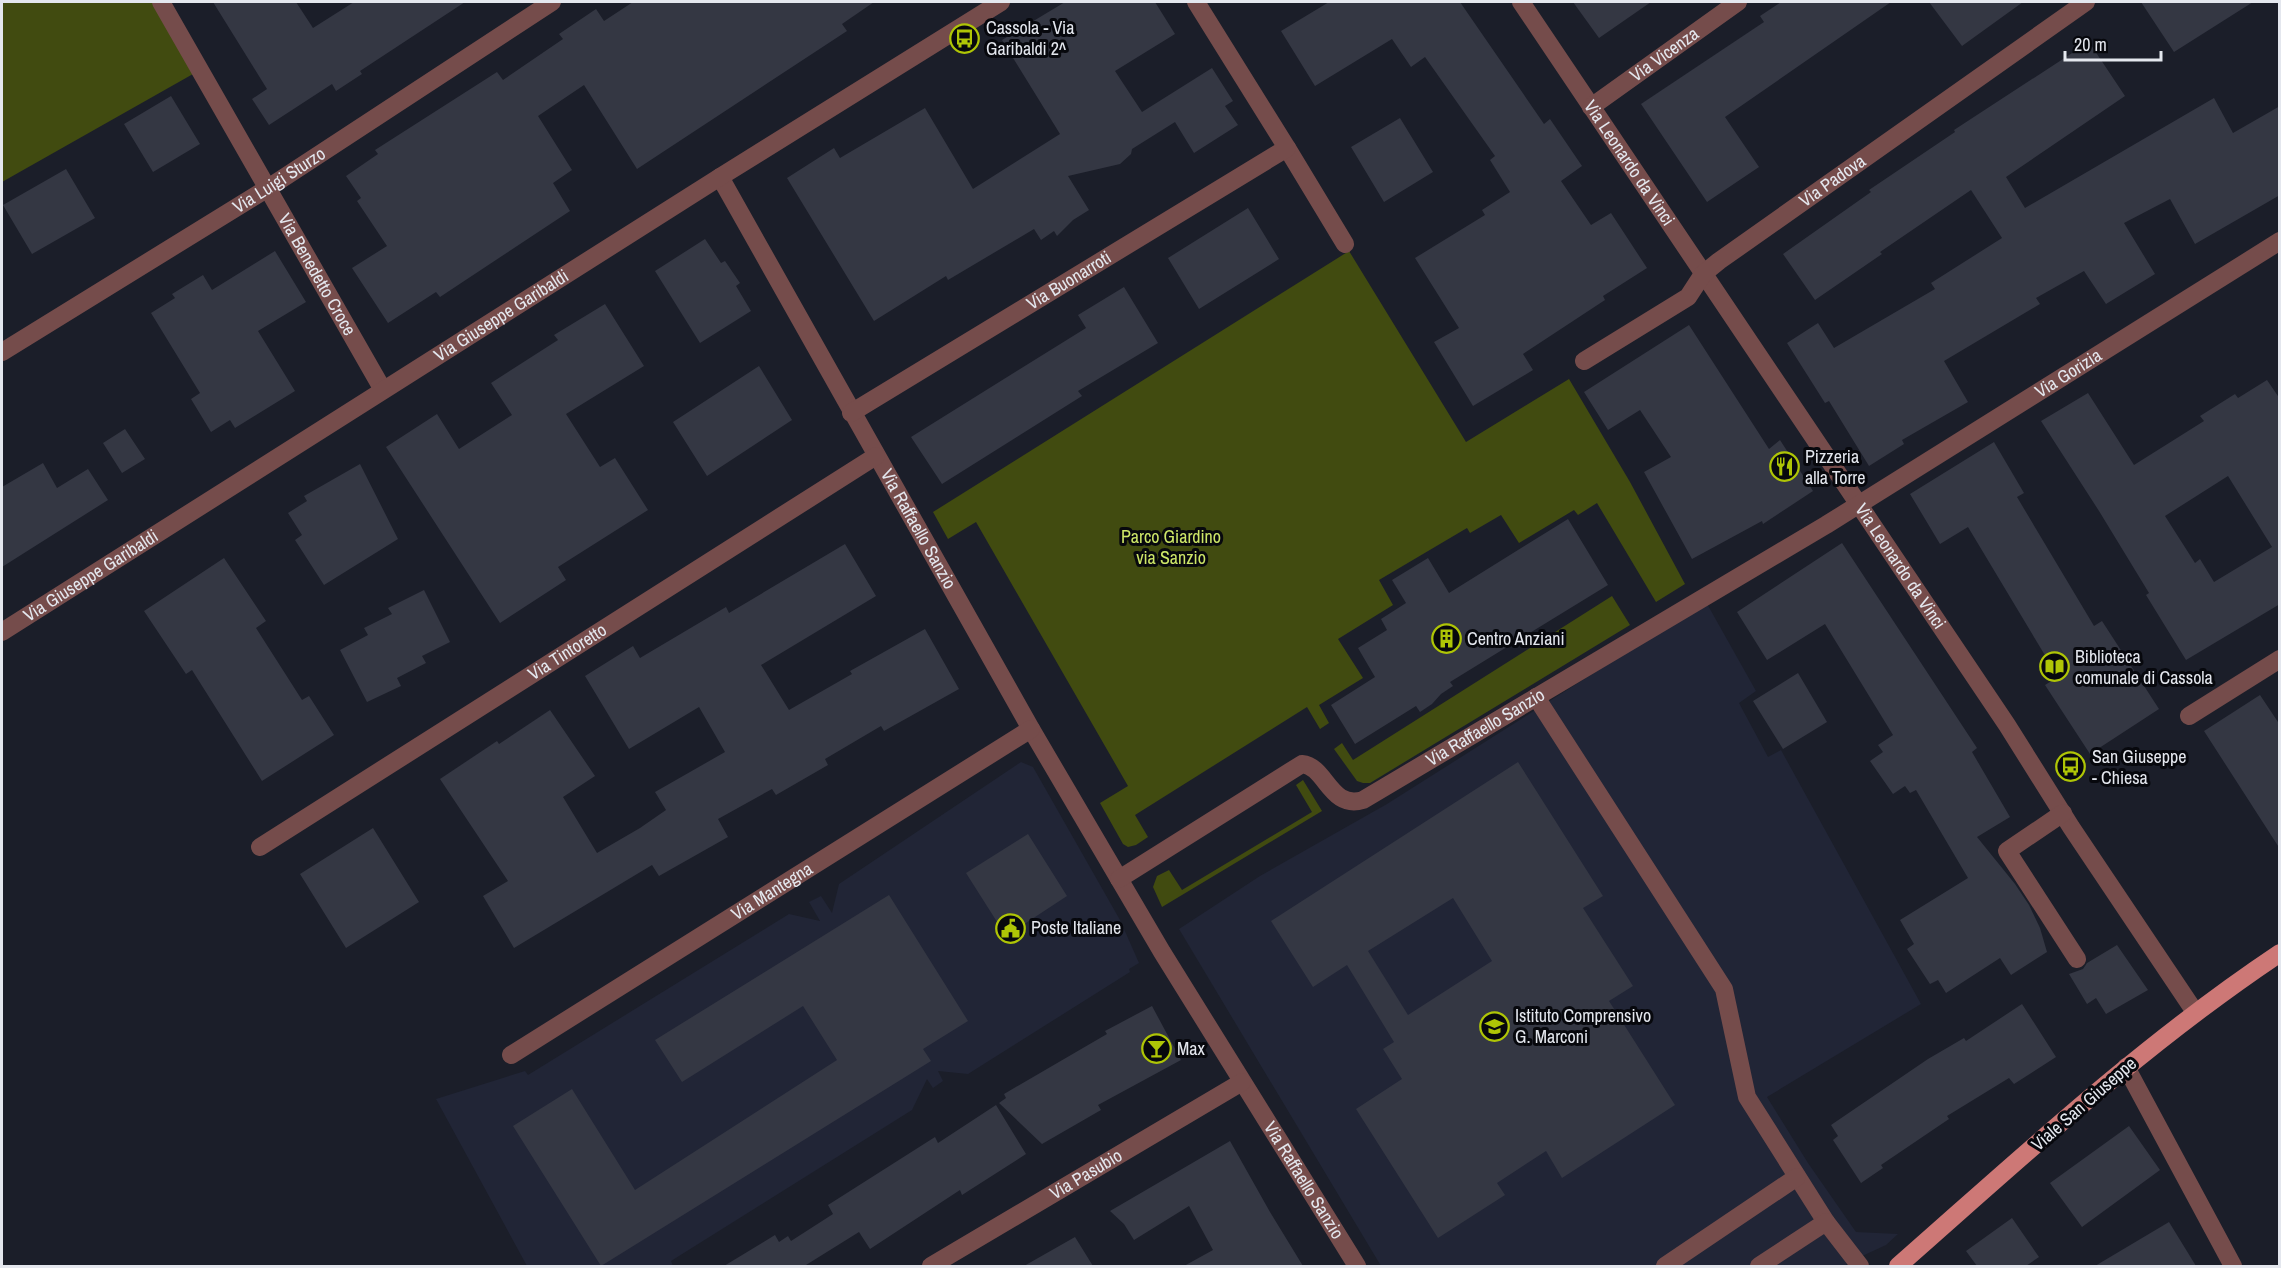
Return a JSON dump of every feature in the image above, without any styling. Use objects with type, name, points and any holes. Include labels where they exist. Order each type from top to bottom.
[{"type":"main road","name":"Viale San Giuseppe","points":[[1898,1266],[2126,1067],[2195,1012],[2280,953]]},
{"type":"street","name":"Via Benedetto Croce","points":[[161,2],[383,390]]},
{"type":"street","name":"Via Luigi Sturzo","points":[[2,352],[268,189],[552,2]]},
{"type":"street","name":"Via Giuseppe Garibaldi","points":[[2,632],[720,177],[1001,2]]},
{"type":"street","points":[[1196,2],[1345,244]]},
{"type":"street","name":"Via Leonardo da Vinci","points":[[1521,2],[2195,1012]]},
{"type":"street","name":"Via Vicenza","points":[[1591,107],[1738,2]]},
{"type":"street","name":"Via Padova","points":[[1584,361],[1688,297],[1703,274],[2086,2]]},
{"type":"street","name":"Via Buonarroti","points":[[851,413],[1287,148]]},
{"type":"street","name":"Via Raffaello Sanzio","points":[[720,177],[1031,729],[1242,1082],[1358,1266]]},
{"type":"street","name":"Via Gorizia","points":[[1857,505],[2280,241]]},
{"type":"street","name":"Via Tintoretto","points":[[260,847],[876,456]]},
{"type":"street","name":"Via Raffaello Sanzio","points":[[1119,879],[1302,764],[1308,765],[1340,797],[1356,802],[1857,505]]},
{"type":"street","points":[[2189,716],[2280,659]]},
{"type":"street","points":[[1536,697],[1724,989],[1747,1097],[1826,1222],[1860,1266]]},
{"type":"street","name":"Via Mantegna","points":[[511,1056],[1031,729]]},
{"type":"street","points":[[2063,813],[2007,851],[2077,958]]},
{"type":"street","points":[[2126,1067],[2233,1266]]},
{"type":"street","name":"Via Pasubio","points":[[931,1266],[1242,1082]]},
{"type":"street","points":[[1665,1266],[1797,1177]]},
{"type":"street","points":[[1759,1266],[1826,1222]]},
{"type":"shaded area","points":[[1706,602],[1756,691],[1739,703],[1768,757],[1781,750],[1921,1004],[1767,1097],[1808,1163],[1856,1232],[1898,1234],[1886,1245],[1847,1263],[1846,1266],[1381,1266],[1179,929],[1260,876],[1387,804]]},
{"type":"shaded area","points":[[1021,762],[1033,767],[1120,920],[1139,963],[1129,969],[1130,972],[968,1074],[938,1071],[943,1081],[933,1088],[927,1079],[912,1110],[671,1261],[673,1266],[527,1266],[436,1099],[525,1071],[528,1075],[789,914],[820,921],[809,902],[821,896],[832,913],[839,884]]},
{"type":"green space","points":[[2,2],[152,2],[193,74],[2,182]]},
{"type":"green space","name":"Parco Giardino via Sanzio","points":[[1349,251],[1466,442],[1569,379],[1630,482],[1685,584],[1656,602],[1597,503],[1578,515],[1574,510],[1519,543],[1501,515],[1470,533],[1467,528],[1379,580],[1393,605],[1338,639],[1363,678],[1319,705],[1329,723],[1320,729],[1307,707],[1135,815],[1148,837],[1128,847],[1123,844],[1100,803],[1128,786],[976,522],[948,539],[933,512]]},
{"type":"green space","points":[[1612,596],[1630,625],[1370,783],[1357,781],[1334,749],[1342,743],[1353,760]]},
{"type":"green space","points":[[1303,780],[1322,811],[1162,907],[1153,887],[1157,876],[1169,870],[1182,890],[1312,812],[1296,785]]},
{"type":"building","points":[[213,2],[296,2],[313,28],[354,2],[465,2],[360,71],[362,74],[336,91],[332,84],[269,125],[252,99],[267,89]]},
{"type":"building","points":[[633,2],[874,2],[842,24],[847,31],[637,169],[584,85],[538,116],[572,170],[553,183],[570,211],[440,297],[436,292],[388,323],[352,268],[387,246],[357,201],[361,198],[346,176],[378,154],[375,150],[497,72],[503,80],[563,39],[559,34],[596,9],[604,21]]},
{"type":"building","points":[[1065,2],[1155,2],[1175,34],[1115,71],[1142,112],[1212,68],[1233,101],[1225,106],[1238,125],[1194,153],[1175,122],[1132,149],[1131,154],[1120,164],[1068,176],[1089,210],[1073,220],[1057,236],[1054,231],[1041,240],[1034,229],[948,280],[946,276],[874,321],[787,178],[834,148],[840,158],[925,108],[973,189],[1060,134],[1002,40]]},
{"type":"building","points":[[1329,2],[1460,2],[1544,124],[1550,119],[1582,166],[1561,181],[1591,225],[1611,213],[1647,268],[1603,296],[1605,300],[1523,354],[1533,370],[1473,406],[1434,342],[1459,328],[1415,258],[1485,215],[1482,210],[1510,192],[1490,160],[1495,156],[1425,57],[1411,67],[1392,39],[1315,86],[1281,31]]},
{"type":"building","points":[[1573,2],[1651,2],[1599,38]]},
{"type":"building","points":[[1781,2],[1891,2],[1725,117],[1759,167],[1707,202],[1641,104],[1764,22],[1760,16]]},
{"type":"building","points":[[1929,2],[2023,2],[1962,46]]},
{"type":"building","points":[[2141,2],[2253,2],[2174,52]]},
{"type":"building","points":[[2089,42],[2125,96],[2006,177],[2025,208],[2214,98],[2233,133],[2280,106],[2280,195],[2195,244],[2170,199],[2124,223],[2155,274],[2106,304],[2084,271],[2036,298],[2040,304],[1944,361],[1968,402],[1902,440],[1904,444],[1869,466],[1829,401],[1825,403],[1787,343],[1818,323],[1834,348],[1935,289],[1931,283],[2002,238],[1971,190],[1815,300],[1783,254],[1871,192],[1869,190],[1955,132],[1954,130]]},
{"type":"building","points":[[171,96],[200,144],[153,172],[124,124]]},
{"type":"building","points":[[1400,118],[1433,172],[1384,202],[1351,147]]},
{"type":"building","points":[[66,169],[95,218],[32,254],[3,205]]},
{"type":"building","points":[[1248,208],[1279,259],[1199,309],[1168,258]]},
{"type":"building","points":[[705,239],[721,263],[725,261],[740,283],[736,286],[751,311],[700,343],[655,271]]},
{"type":"building","points":[[275,251],[306,302],[258,331],[295,391],[235,428],[230,420],[211,432],[191,399],[200,393],[151,313],[175,298],[172,294],[203,275],[212,290]]},
{"type":"building","points":[[1124,287],[1158,343],[1078,391],[1082,396],[942,484],[911,437],[1086,328],[1078,315]]},
{"type":"building","points":[[605,304],[644,366],[566,414],[600,467],[615,458],[648,510],[558,567],[566,580],[500,623],[386,447],[437,414],[459,449],[512,415],[491,383],[558,340],[554,335]]},
{"type":"building","points":[[1689,325],[1769,449],[1780,440],[1813,491],[1763,524],[1762,521],[1692,559],[1644,472],[1671,457],[1640,410],[1608,430],[1584,392]]},
{"type":"building","points":[[759,366],[792,420],[707,476],[673,422]]},
{"type":"building","points":[[2267,380],[2280,399],[2280,604],[2186,660],[2146,595],[2149,593],[2041,421],[2088,393],[2134,465],[2204,421],[2200,416],[2235,394],[2238,398]],"holes":[[[2228,476],[2272,547],[2214,582],[2200,559],[2195,563],[2165,516]]]},
{"type":"building","points":[[125,429],[145,459],[122,473],[103,443]]},
{"type":"building","points":[[1994,442],[2024,493],[2017,497],[2094,626],[2102,621],[2159,709],[2090,754],[2045,685],[2053,680],[2041,661],[2046,657],[1968,527],[1940,544],[1910,494]]},
{"type":"building","points":[[43,463],[57,488],[88,469],[108,500],[2,567],[2,487]]},
{"type":"building","points":[[360,464],[398,539],[324,585],[295,540],[302,535],[288,513],[307,501],[304,496]]},
{"type":"building","name":"Centro Anziani","points":[[1568,519],[1608,585],[1450,682],[1453,686],[1420,712],[1416,706],[1355,744],[1331,705],[1375,677],[1358,648],[1387,630],[1381,619],[1406,603],[1392,580],[1428,558],[1449,593]]},
{"type":"building","points":[[1842,543],[1977,748],[1972,752],[2010,817],[1977,837],[2029,905],[2040,928],[2047,952],[2011,975],[2000,958],[1946,993],[1938,980],[1930,984],[1907,949],[1914,944],[1900,920],[1968,878],[1916,790],[1910,793],[1905,786],[1893,794],[1870,761],[1883,752],[1878,745],[1893,735],[1825,624],[1767,660],[1737,612]]},
{"type":"building","points":[[845,544],[876,596],[761,665],[789,710],[852,674],[850,671],[925,629],[959,689],[884,731],[881,726],[825,759],[828,765],[776,795],[772,789],[718,819],[728,837],[659,876],[652,865],[514,948],[483,896],[508,881],[440,779],[497,741],[499,744],[550,710],[595,776],[563,797],[597,853],[666,810],[655,792],[725,752],[699,707],[629,749],[585,676],[633,646],[640,658],[726,607],[729,613]]},
{"type":"building","points":[[224,558],[266,621],[256,628],[302,700],[309,696],[334,735],[262,781],[192,670],[186,674],[144,611]]},
{"type":"building","points":[[424,590],[450,642],[422,656],[426,663],[397,678],[401,686],[367,702],[340,650],[368,635],[364,628],[392,614],[388,608]]},
{"type":"building","points":[[1798,673],[1827,722],[1783,749],[1753,701]]},
{"type":"building","points":[[2260,695],[2280,725],[2280,849],[2204,731]]},
{"type":"building","points":[[1518,762],[1603,896],[1583,908],[1633,986],[1609,1001],[1675,1105],[1562,1178],[1546,1151],[1497,1183],[1505,1195],[1438,1238],[1356,1109],[1402,1079],[1383,1049],[1394,1042],[1347,965],[1313,987],[1271,921]],"holes":[[[1453,898],[1492,961],[1408,1015],[1368,951]]]},
{"type":"building","points":[[373,828],[419,902],[346,948],[300,874]]},
{"type":"building","points":[[1028,834],[1067,896],[1006,936],[966,873]]},
{"type":"building","points":[[889,895],[968,1021],[923,1049],[931,1061],[601,1266],[513,1126],[572,1089],[635,1190],[837,1060],[803,1006],[682,1082],[655,1040]]},
{"type":"building","points":[[2117,945],[2148,990],[2106,1014],[2096,998],[2087,1004],[2069,974],[2083,969],[2087,963]]},
{"type":"building","points":[[2022,1004],[2056,1057],[2014,1084],[2009,1078],[1947,1116],[1949,1119],[1881,1165],[1883,1168],[1861,1183],[1833,1140],[1838,1136],[1831,1125],[1928,1059],[1964,1038],[1966,1041]]},
{"type":"building","points":[[1152,1006],[1181,1060],[1098,1105],[1101,1110],[1042,1144],[999,1103],[1006,1098],[1004,1094],[1107,1034],[1105,1031]]},
{"type":"building","points":[[996,1105],[1026,1154],[962,1195],[960,1190],[870,1249],[859,1232],[807,1266],[724,1266],[775,1235],[779,1242],[788,1236],[791,1241],[833,1214],[828,1205],[935,1137],[938,1143]]},
{"type":"building","points":[[2129,1126],[2160,1170],[2082,1227],[2050,1183]]},
{"type":"building","points":[[1230,1141],[1303,1266],[1184,1266],[1213,1250],[1189,1206],[1134,1240],[1124,1224],[1110,1211]]},
{"type":"building","points":[[2012,1218],[2039,1257],[2026,1266],[1977,1266],[1966,1251]]},
{"type":"building","points":[[2169,1222],[2196,1266],[2095,1266]]},
{"type":"building","points":[[1075,1237],[1093,1266],[1024,1266]]},
{"type":"place","name":"Cassola - Via Garibaldi 2^","points":[[965,38]]},
{"type":"place","name":"Pizzeria alla Torre","points":[[1784,467]]},
{"type":"place","name":"Centro Anziani","points":[[1446,639]]},
{"type":"place","name":"Biblioteca comunale di Cassola","points":[[2054,667]]},
{"type":"place","name":"San Giuseppe - Chiesa","points":[[2071,767]]},
{"type":"place","name":"Poste Italiane","points":[[1010,928]]},
{"type":"place","name":"Istituto Comprensivo G. Marconi","points":[[1494,1026]]},
{"type":"place","name":"Max","points":[[1156,1049]]}]
